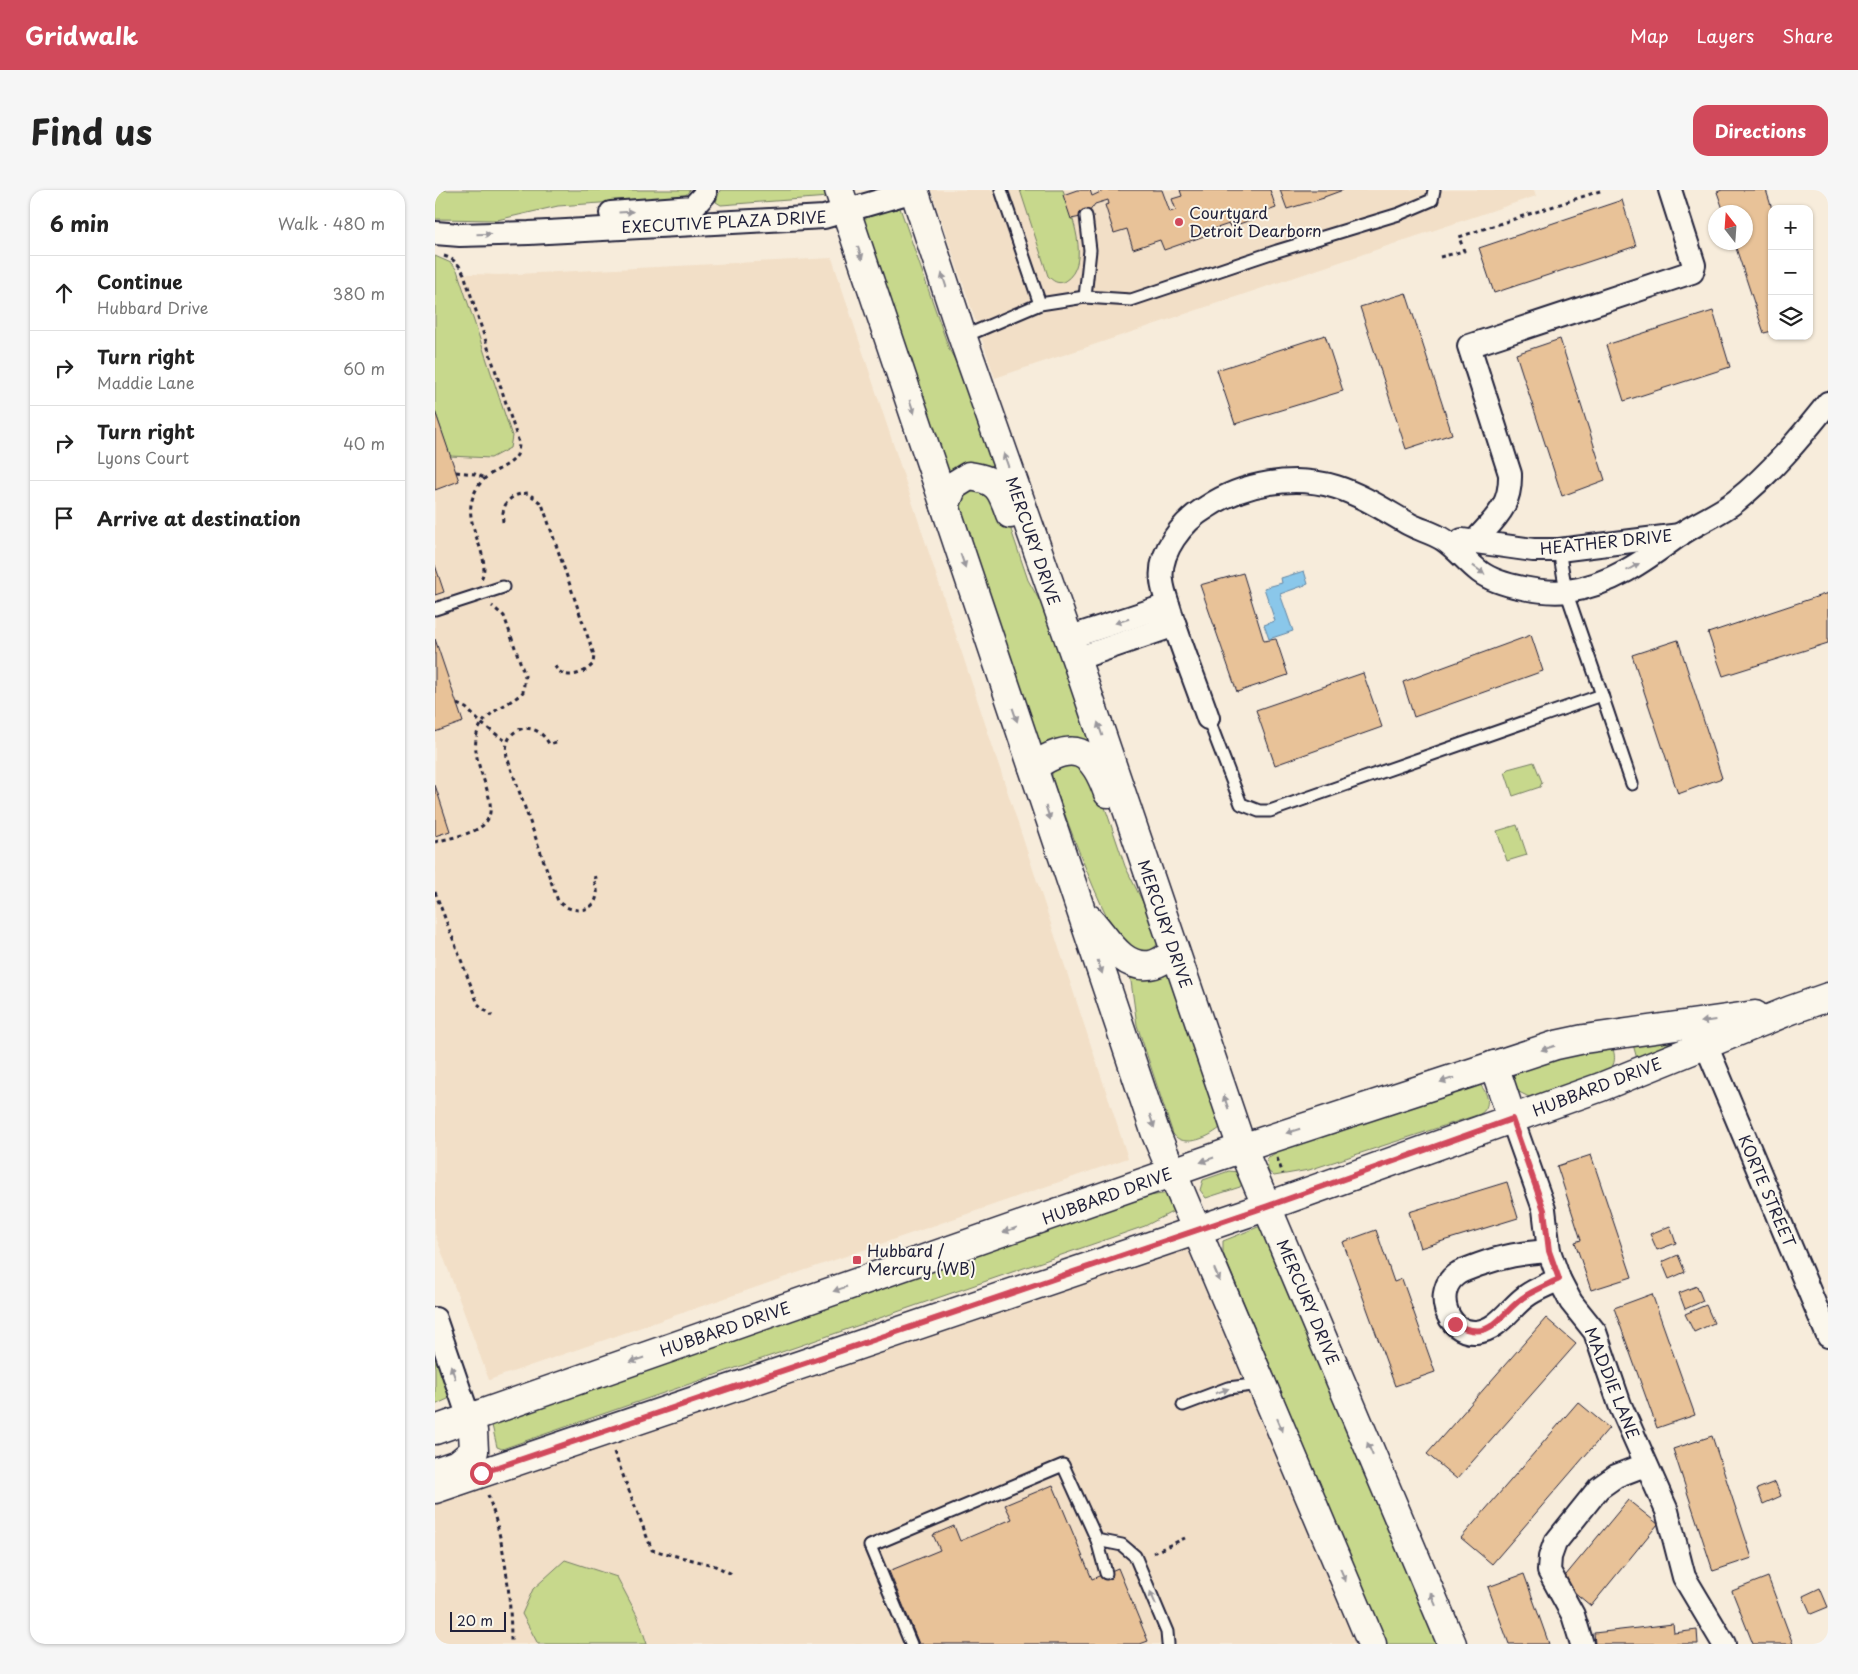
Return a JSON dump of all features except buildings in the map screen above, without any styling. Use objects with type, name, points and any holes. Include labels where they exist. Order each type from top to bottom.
[{"type":"street","name":"EXECUTIVE PLAZA DRIVE","points":[[529,233],[559,217],[693,207],[705,194],[705,190]]},
{"type":"street","name":"EXECUTIVE PLAZA DRIVE","points":[[435,244],[460,235],[824,218],[843,201],[915,190]]},
{"type":"street","name":"MERCURY DRIVE","points":[[915,190],[963,337],[1242,1148],[1452,1644]]},
{"type":"street","points":[[1475,540],[1502,509],[1511,492],[1510,474],[1469,346],[1692,272],[1694,266],[1670,190]]},
{"type":"street","points":[[843,201],[1153,1125],[1172,1173],[1199,1230],[1372,1644]]},
{"type":"street","name":"HEATHER DRIVE","points":[[1208,718],[1161,580],[1167,552],[1177,532],[1192,516],[1213,502],[1230,494],[1273,482],[1307,482],[1335,486],[1362,497],[1416,528],[1442,539],[1481,573],[1513,586],[1566,591],[1600,584],[1626,572],[1655,554],[1679,535],[1735,502],[1778,462],[1828,403]]},
{"type":"street","points":[[945,506],[953,486],[969,476],[987,479],[1001,489],[1031,571],[1068,638],[1172,615]]},
{"type":"street","name":"HEATHER DRIVE","points":[[1442,539],[1475,540],[1533,550],[1559,550],[1679,535]]},
{"type":"street","points":[[1033,767],[1048,757],[1066,751],[1084,755],[1100,770],[1132,864],[1166,924]]},
{"type":"street","points":[[1081,911],[1103,934],[1118,954],[1134,964],[1151,965],[1175,953]]},
{"type":"street","name":"HUBBARD DRIVE","points":[[435,1489],[1268,1206],[1623,1079],[1791,1010],[1828,997]]},
{"type":"street","name":"HUBBARD DRIVE","points":[[435,1430],[1242,1148],[1556,1045],[1613,1034],[1791,1010]]},
{"type":"street","points":[[1613,1034],[1626,1052],[1623,1079]]},
{"type":"street","name":"KORTE STREET","points":[[1706,1045],[1828,1336]]},
{"type":"street","points":[[1494,1065],[1512,1119]]},
{"type":"street","name":"MADDIE LANE","points":[[1512,1119],[1544,1210],[1549,1251],[1559,1279],[1571,1302],[1595,1332],[1620,1406],[1667,1511],[1684,1577],[1724,1644]]},
{"type":"street","points":[[1549,1251],[1510,1254],[1458,1273],[1449,1280],[1443,1290],[1444,1302],[1455,1324],[1466,1330],[1476,1332],[1488,1328],[1527,1295],[1559,1279]]},
{"type":"street","points":[[435,1319],[473,1430],[474,1450],[458,1464],[435,1472]]},
{"type":"street","points":[[1581,1644],[1573,1614],[1549,1571],[1549,1557],[1555,1543],[1599,1488],[1616,1476],[1645,1465]]},
{"type":"lane","points":[[1001,190],[1040,304]]},
{"type":"lane","points":[[963,337],[1040,304],[1085,297],[1131,300],[1277,251],[1399,214],[1432,200],[1434,190]]},
{"type":"lane","points":[[1085,297],[1090,250],[1086,216]]},
{"type":"lane","points":[[1559,550],[1566,591],[1633,784]]},
{"type":"lane","points":[[435,609],[503,587]]},
{"type":"lane","points":[[1208,718],[1241,804],[1259,811],[1270,811],[1601,695]]},
{"type":"lane","points":[[1183,1405],[1228,1388],[1263,1383]]},
{"type":"lane","points":[[911,1644],[870,1546],[1063,1465],[1097,1540],[1106,1573]]},
{"type":"lane","points":[[1097,1540],[1122,1545],[1135,1556],[1167,1632],[1168,1644]]},
{"type":"path","points":[[1440,258],[1464,251],[1459,238],[1603,190]]},
{"type":"path","points":[[435,244],[460,266],[464,274],[519,443],[517,455],[510,462],[484,478],[474,493],[470,513],[471,523],[484,565],[482,578],[477,582]]},
{"type":"path","points":[[456,472],[475,474],[484,478]]},
{"type":"path","points":[[503,522],[504,506],[509,498],[518,493],[527,493],[541,504],[595,655],[593,664],[580,675],[571,676],[562,673],[555,668],[553,662]]},
{"type":"path","points":[[435,842],[475,830],[482,826],[490,813],[492,806],[476,757],[475,741],[482,724],[494,711],[517,698],[523,692],[525,684],[525,676],[504,616],[495,607],[485,605]]},
{"type":"path","points":[[457,704],[466,708],[482,724],[507,742]]},
{"type":"path","points":[[556,742],[549,744],[539,731],[529,728],[520,729],[512,734],[507,742],[507,757],[558,901],[572,911],[589,907],[595,901],[597,894],[593,878],[601,876]]},
{"type":"path","points":[[435,892],[478,1004],[492,1016]]},
{"type":"path","points":[[1275,1153],[1283,1174]]},
{"type":"path","points":[[605,1431],[652,1550],[713,1565],[734,1575]]},
{"type":"path","points":[[481,1473],[504,1547],[511,1611],[511,1644]]},
{"type":"path","points":[[1153,1553],[1185,1538]]},
{"type":"shaded area","points":[[931,190],[1534,190],[1536,196],[995,378]]},
{"type":"shaded area","points":[[832,258],[1128,1158],[489,1380],[435,1234],[435,269],[449,273],[499,275]]},
{"type":"shaded area","points":[[1186,1245],[1356,1644],[435,1644],[435,1505]]},
{"type":"green space","points":[[435,190],[690,190],[684,197],[558,206],[497,220],[435,219]]},
{"type":"green space","points":[[720,190],[828,190],[829,197],[721,205],[716,202]]},
{"type":"green space","points":[[1020,190],[1063,190],[1074,224],[1078,251],[1077,263],[1073,273],[1065,281],[1056,282],[1048,276]]},
{"type":"green space","points":[[899,205],[949,349],[981,408],[999,468],[949,472],[947,469],[863,221],[866,214]]},
{"type":"green space","points":[[435,256],[451,263],[457,270],[512,436],[510,448],[491,458],[450,456],[435,411]]},
{"type":"green space","points":[[974,483],[1002,503],[1028,580],[1056,630],[1092,745],[1043,748],[1040,743],[958,503],[959,494]]},
{"type":"green space","points":[[1066,756],[1094,775],[1125,866],[1161,939],[1150,950],[1139,952],[1121,941],[1112,928],[1094,888],[1052,778],[1052,768]]},
{"type":"green space","points":[[1534,762],[1542,782],[1540,787],[1513,796],[1505,772],[1508,769]]},
{"type":"green space","points":[[1517,825],[1527,855],[1507,861],[1497,831]]},
{"type":"green space","points":[[1167,963],[1222,1126],[1211,1134],[1197,1140],[1184,1141],[1173,1134],[1137,1025],[1130,974]]},
{"type":"green space","points":[[1678,1030],[1685,1040],[1637,1059],[1631,1037]]},
{"type":"green space","points":[[1612,1046],[1614,1061],[1612,1067],[1606,1072],[1529,1097],[1517,1091],[1512,1077],[1518,1066]]},
{"type":"green space","points":[[1479,1084],[1485,1091],[1487,1099],[1486,1107],[1480,1114],[1309,1170],[1274,1176],[1268,1171],[1267,1158],[1295,1142]]},
{"type":"green space","points":[[1229,1171],[1238,1172],[1242,1184],[1240,1187],[1206,1198],[1200,1190],[1203,1180]]},
{"type":"green space","points":[[1169,1193],[1174,1211],[1145,1226],[502,1449],[497,1447],[491,1421],[1136,1198]]},
{"type":"green space","points":[[1258,1227],[1263,1228],[1441,1644],[1387,1644],[1223,1253],[1223,1241]]},
{"type":"green space","points":[[435,1348],[450,1392],[450,1398],[435,1405]]},
{"type":"green space","points":[[565,1560],[617,1577],[638,1617],[647,1644],[538,1644],[522,1614],[533,1589]]},
{"type":"water","points":[[1304,571],[1308,584],[1280,594],[1293,631],[1269,639],[1264,625],[1275,621],[1264,588],[1282,583],[1281,578]]},
{"type":"place","name":"Courtyard Detroit Dearborn","points":[[1179,222]]},
{"type":"place","name":"Hubbard / Mercury (WB)","points":[[857,1260]]},
{"type":"route","points":[[481,1473],[1268,1206],[1512,1119],[1544,1210],[1547,1222],[1549,1251],[1559,1279],[1527,1295],[1498,1322],[1488,1328],[1476,1332],[1466,1330],[1455,1324]]}]
